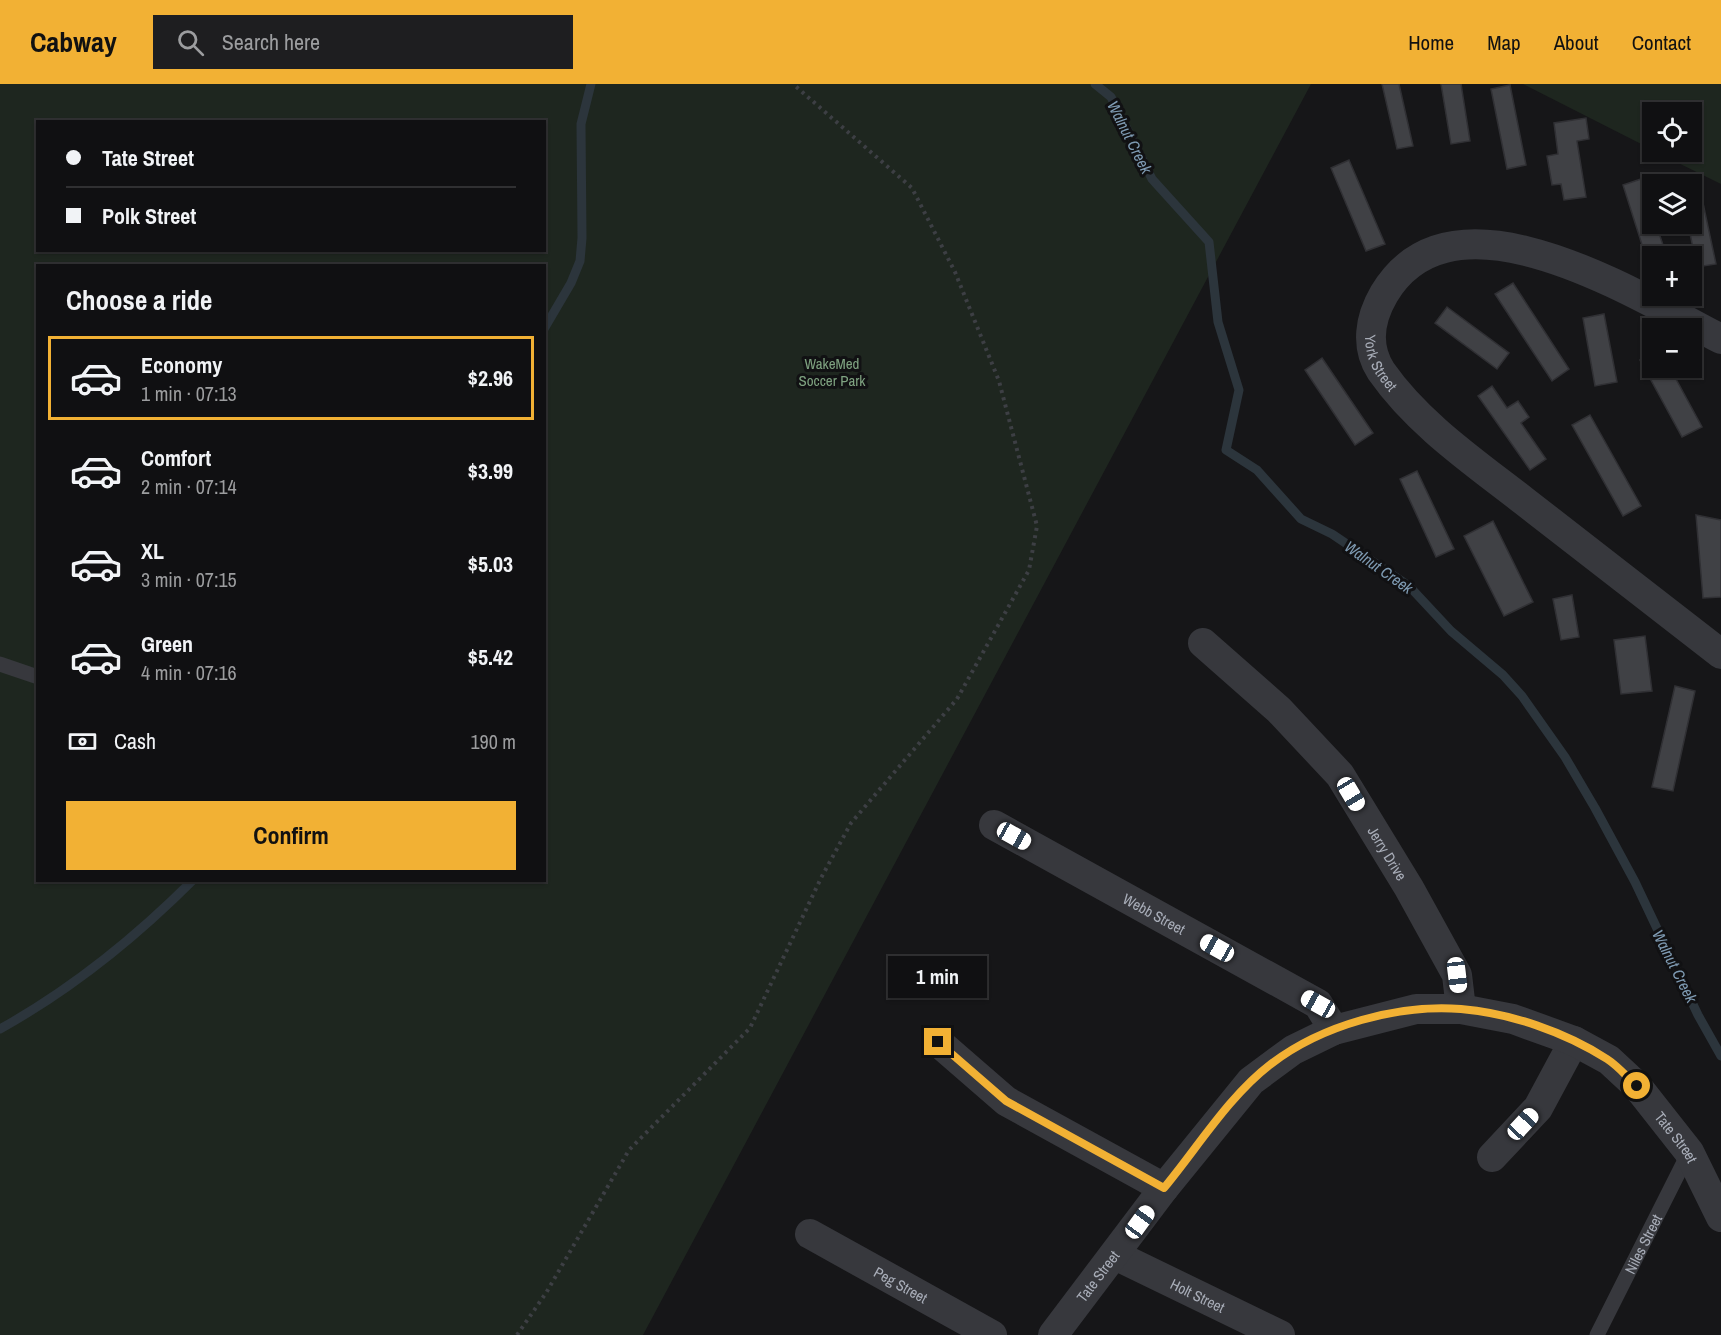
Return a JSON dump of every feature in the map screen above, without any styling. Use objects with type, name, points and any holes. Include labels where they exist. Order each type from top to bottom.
[{"type":"street","name":"York Street","points":[[1721,339],[1632,293],[1557,260],[1520,249],[1482,243],[1431,252],[1407,267],[1391,282],[1379,302],[1370,326],[1371,345],[1379,368],[1401,398],[1446,441],[1721,654]]},
{"type":"street","name":"Jerry Drive","points":[[1203,644],[1279,710],[1340,774],[1409,888],[1457,975],[1461,1009]]},
{"type":"street","name":"Webb Street","points":[[994,825],[1318,1004],[1334,1030]]},
{"type":"street","name":"Tate Street","points":[[1053,1335],[1164,1188],[1251,1081],[1293,1050],[1334,1030],[1416,1010],[1461,1009],[1513,1019],[1574,1041],[1609,1060],[1637,1086],[1689,1152],[1721,1217]]},
{"type":"street","points":[[1492,1157],[1538,1108],[1574,1041]]},
{"type":"street","points":[[938,1042],[1006,1101],[1164,1188]]},
{"type":"street","name":"Peg Street","points":[[810,1234],[992,1335]]},
{"type":"street","name":"Holt Street","points":[[1115,1255],[1280,1335]]},
{"type":"lane","points":[[0,664],[36,676]]},
{"type":"lane","name":"Niles Street","points":[[1598,1335],[1689,1152]]},
{"type":"path","points":[[517,1335],[546,1293],[628,1150],[750,1028],[851,823],[957,699],[1029,570],[1037,526],[999,381],[956,272],[912,189],[793,84]]},
{"type":"green space","name":"WakeMed Soccer Park","points":[[0,84],[1311,84],[643,1335],[0,1335]]},
{"type":"green space","points":[[1523,84],[1721,84],[1721,184],[1676,162],[1702,162],[1702,102],[1642,102],[1642,144]]},
{"type":"building","points":[[1382,84],[1399,84],[1413,146],[1397,149]]},
{"type":"building","points":[[1441,84],[1461,84],[1470,141],[1451,144]]},
{"type":"building","points":[[1510,85],[1526,165],[1507,169],[1491,89]]},
{"type":"building","points":[[1586,118],[1589,139],[1577,141],[1586,197],[1564,200],[1561,184],[1552,185],[1547,156],[1558,154],[1554,123]]},
{"type":"building","points":[[1349,160],[1385,244],[1366,251],[1331,168]]},
{"type":"building","points":[[1641,179],[1642,234],[1659,234],[1663,245],[1642,246],[1623,185]]},
{"type":"building","points":[[1702,198],[1716,264],[1702,266],[1702,246],[1693,246],[1690,234],[1702,234]]},
{"type":"building","points":[[1513,283],[1569,369],[1552,381],[1495,294]]},
{"type":"building","points":[[1447,307],[1509,353],[1497,369],[1435,323]]},
{"type":"building","points":[[1604,314],[1617,382],[1595,386],[1583,318]]},
{"type":"building","points":[[1322,358],[1373,433],[1355,445],[1305,370]]},
{"type":"building","points":[[1650,378],[1675,378],[1702,427],[1682,437]]},
{"type":"building","points":[[1492,386],[1507,408],[1518,401],[1529,417],[1521,423],[1546,459],[1530,470],[1478,396]]},
{"type":"building","points":[[1590,415],[1641,506],[1623,516],[1572,425]]},
{"type":"building","points":[[1417,471],[1454,549],[1436,557],[1400,479]]},
{"type":"building","points":[[1696,515],[1721,520],[1721,597],[1703,598]]},
{"type":"building","points":[[1493,521],[1533,602],[1504,616],[1464,536]]},
{"type":"building","points":[[1572,595],[1579,637],[1561,640],[1553,599]]},
{"type":"building","points":[[1645,636],[1652,691],[1621,694],[1614,640]]},
{"type":"building","points":[[1675,686],[1695,691],[1673,791],[1652,787]]},
{"type":"waterway","points":[[546,326],[571,283],[580,261],[582,238],[581,124],[591,84]]},
{"type":"waterway","name":"Walnut Creek","points":[[1095,84],[1111,97],[1152,179],[1209,242],[1218,322],[1239,390],[1226,450],[1257,470],[1301,519],[1332,534],[1409,586],[1451,631],[1503,675],[1522,696],[1565,757],[1595,808],[1635,882],[1698,1015],[1721,1056]]},
{"type":"waterway","points":[[0,1029],[52,997],[102,961],[191,882]]},
{"type":"route","points":[[938,1042],[1006,1101],[1164,1188],[1251,1081],[1273,1062],[1334,1030],[1379,1017],[1416,1010],[1461,1009],[1513,1019],[1574,1041],[1609,1060],[1637,1086]]}]
